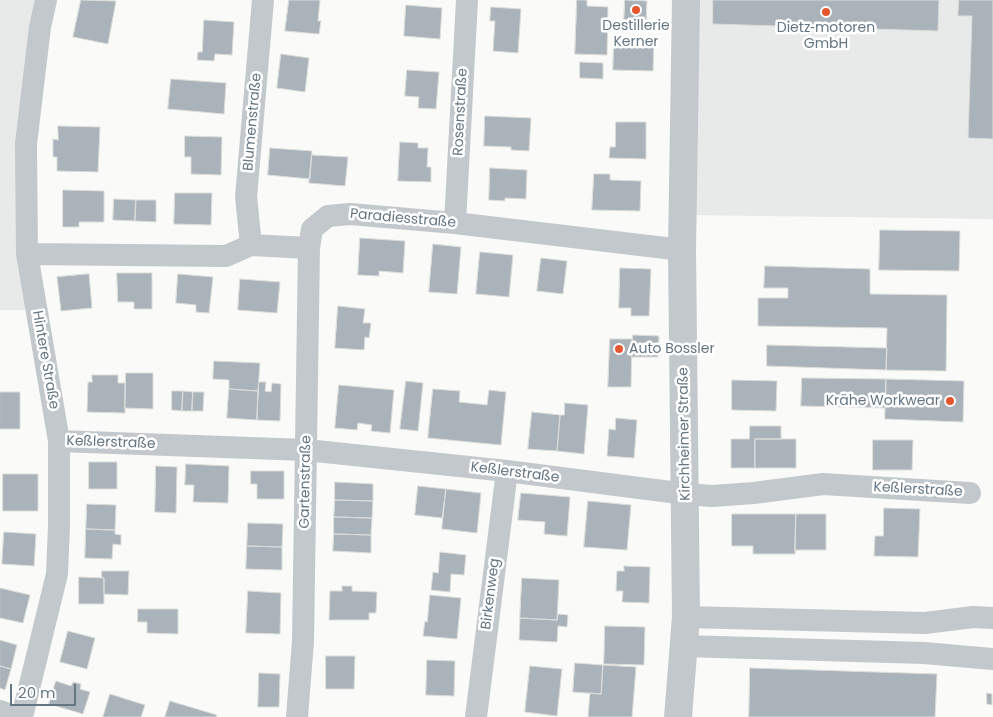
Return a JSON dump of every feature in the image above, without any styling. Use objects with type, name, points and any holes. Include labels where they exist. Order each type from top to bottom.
[{"type":"street","name":"Hintere Straße","points":[[22,717],[57,574],[59,526],[60,441],[27,254],[26,144],[40,27],[46,0]]},
{"type":"street","name":"Blumenstraße","points":[[251,245],[246,198],[264,0]]},
{"type":"street","name":"Rosenstraße","points":[[455,223],[467,0]]},
{"type":"street","name":"Kirchheimer Straße","points":[[678,717],[686,617],[682,250],[686,0]]},
{"type":"street","name":"Paradiesstraße","points":[[309,248],[312,229],[328,216],[350,214],[455,223],[682,250]]},
{"type":"street","points":[[27,254],[226,256],[251,245],[309,248]]},
{"type":"street","name":"Gartenstraße","points":[[297,717],[303,641],[309,248]]},
{"type":"street","name":"Keßlerstraße","points":[[60,441],[306,450],[712,496],[754,494],[823,484],[970,493]]},
{"type":"street","name":"Birkenweg","points":[[476,717],[507,472]]},
{"type":"street","points":[[686,617],[925,623],[983,618],[993,605]]},
{"type":"street","points":[[684,646],[924,653],[993,658]]},
{"type":"street","points":[[0,711],[16,717]]},
{"type":"shaded area","points":[[0,0],[50,0],[31,97],[35,310],[0,310]]},
{"type":"shaded area","points":[[686,0],[993,0],[993,219],[683,215]]},
{"type":"building","points":[[81,0],[116,1],[108,44],[73,37]]},
{"type":"building","points":[[289,0],[320,0],[318,21],[321,21],[319,34],[285,31]]},
{"type":"building","points":[[577,0],[587,0],[587,6],[608,7],[607,55],[575,54]]},
{"type":"building","points":[[625,0],[647,1],[646,21],[624,20]]},
{"type":"building","name":"Dietz‐motoren GmbH","points":[[713,0],[939,0],[938,31],[713,24]]},
{"type":"building","points":[[959,0],[993,0],[993,139],[968,138],[972,16],[958,16]]},
{"type":"building","points":[[406,5],[442,8],[440,39],[404,36]]},
{"type":"building","points":[[491,7],[521,9],[518,53],[493,51],[495,21],[490,21]]},
{"type":"building","points":[[204,20],[234,22],[232,55],[215,54],[214,61],[197,60],[198,52],[202,52]]},
{"type":"building","points":[[614,42],[654,43],[653,71],[613,70]]},
{"type":"building","points":[[281,54],[309,58],[305,92],[277,88]]},
{"type":"building","points":[[580,62],[603,63],[603,79],[580,78]]},
{"type":"building","points":[[407,70],[439,72],[436,109],[418,108],[419,97],[405,96]]},
{"type":"building","points":[[171,79],[226,83],[224,114],[168,109]]},
{"type":"building","points":[[485,116],[531,118],[529,151],[511,150],[511,147],[484,146]]},
{"type":"building","points":[[616,122],[646,122],[646,159],[609,158],[610,147],[615,147]]},
{"type":"building","points":[[58,126],[100,127],[98,172],[57,171],[57,157],[53,157],[53,139],[58,140]]},
{"type":"building","points":[[185,136],[222,137],[221,175],[191,174],[191,157],[185,157]]},
{"type":"building","points":[[400,142],[418,143],[418,148],[428,148],[427,167],[431,167],[431,182],[398,181]]},
{"type":"building","points":[[270,148],[312,151],[310,179],[268,175]]},
{"type":"building","points":[[312,155],[348,157],[345,186],[309,183]]},
{"type":"building","points":[[490,168],[527,170],[526,199],[505,198],[505,201],[489,200]]},
{"type":"building","points":[[594,174],[610,174],[610,180],[641,181],[640,211],[592,210]]},
{"type":"building","points":[[63,190],[104,191],[104,222],[79,222],[79,227],[63,227]]},
{"type":"building","points":[[175,193],[212,193],[211,225],[174,224]]},
{"type":"building","points":[[114,199],[136,200],[135,221],[113,220]]},
{"type":"building","points":[[136,200],[156,200],[156,222],[135,221]]},
{"type":"building","points":[[880,230],[960,231],[959,271],[879,270]]},
{"type":"building","points":[[360,238],[405,241],[403,273],[379,271],[379,276],[358,275]]},
{"type":"building","points":[[433,244],[461,247],[457,294],[429,292]]},
{"type":"building","points":[[480,252],[513,255],[509,297],[476,294]]},
{"type":"building","points":[[541,258],[567,261],[563,294],[537,291]]},
{"type":"building","points":[[765,266],[870,269],[870,294],[947,295],[946,371],[886,370],[887,328],[758,326],[758,298],[788,298],[788,288],[764,288]]},
{"type":"building","points":[[620,268],[651,269],[649,316],[631,316],[631,308],[619,308]]},
{"type":"building","points":[[117,273],[152,273],[152,309],[134,309],[134,302],[118,302]]},
{"type":"building","points":[[89,274],[92,308],[61,311],[57,277]]},
{"type":"building","points":[[178,274],[213,277],[209,313],[196,312],[196,305],[176,303]]},
{"type":"building","points":[[240,279],[280,282],[277,313],[238,310]]},
{"type":"building","points":[[338,306],[365,309],[363,323],[371,323],[369,338],[365,337],[364,350],[335,348]]},
{"type":"building","points":[[633,335],[659,336],[658,357],[632,357]]},
{"type":"building","name":"Auto Bossler","points":[[610,339],[632,339],[631,387],[608,387]]},
{"type":"building","points":[[767,345],[887,348],[886,370],[767,366]]},
{"type":"building","points":[[214,361],[260,363],[258,391],[229,389],[229,380],[213,379]]},
{"type":"building","points":[[126,373],[153,373],[153,409],[125,408]]},
{"type":"building","points":[[92,375],[118,375],[118,383],[125,383],[125,413],[87,412],[88,382],[92,382]]},
{"type":"building","points":[[802,378],[886,379],[886,408],[801,406]]},
{"type":"building","points":[[886,379],[964,381],[963,422],[885,419]]},
{"type":"building","points":[[732,380],[777,381],[776,411],[732,410]]},
{"type":"building","points":[[406,381],[423,383],[418,431],[400,429]]},
{"type":"building","points":[[259,382],[266,382],[265,391],[271,392],[272,383],[281,384],[280,421],[257,420]]},
{"type":"building","points":[[339,385],[394,390],[390,433],[371,431],[372,425],[358,423],[357,430],[335,428]]},
{"type":"building","points":[[229,389],[258,391],[257,420],[227,418]]},
{"type":"building","points":[[433,389],[460,391],[459,402],[487,405],[489,390],[506,392],[501,445],[428,438]]},
{"type":"building","points":[[172,391],[183,391],[182,411],[172,410]]},
{"type":"building","points":[[183,391],[193,392],[192,411],[182,411]]},
{"type":"building","points":[[0,392],[20,392],[20,429],[0,429]]},
{"type":"building","points":[[193,392],[204,392],[203,411],[192,411]]},
{"type":"building","points":[[565,403],[588,405],[584,454],[557,451],[560,415],[564,415]]},
{"type":"building","points":[[532,412],[560,415],[557,451],[528,449]]},
{"type":"building","points":[[616,418],[637,420],[634,458],[607,456],[609,429],[615,430]]},
{"type":"building","points":[[750,426],[781,426],[781,439],[755,439],[755,468],[731,468],[731,439],[749,439]]},
{"type":"building","points":[[755,439],[796,439],[796,468],[755,468]]},
{"type":"building","points":[[873,440],[913,440],[912,470],[873,470]]},
{"type":"building","points":[[89,462],[117,462],[117,489],[89,489]]},
{"type":"building","points":[[186,464],[229,466],[228,503],[193,502],[194,485],[185,485]]},
{"type":"building","points":[[156,466],[177,467],[176,513],[155,512]]},
{"type":"building","points":[[251,471],[284,471],[284,499],[257,499],[257,484],[251,484]]},
{"type":"building","points":[[3,474],[38,474],[38,511],[3,511]]},
{"type":"building","points":[[335,482],[373,484],[373,501],[335,500]]},
{"type":"building","points":[[418,486],[446,489],[442,518],[415,515]]},
{"type":"building","points":[[446,489],[481,493],[477,533],[442,529]]},
{"type":"building","points":[[521,493],[570,497],[567,536],[544,534],[545,522],[518,520]]},
{"type":"building","points":[[335,500],[373,501],[372,518],[334,517]]},
{"type":"building","points":[[588,501],[631,505],[627,550],[584,547]]},
{"type":"building","points":[[87,504],[116,505],[115,530],[86,529]]},
{"type":"building","points":[[884,508],[920,509],[918,557],[874,556],[875,536],[883,536]]},
{"type":"building","points":[[732,514],[796,514],[795,554],[753,554],[753,546],[732,546]]},
{"type":"building","points":[[796,514],[826,514],[826,550],[795,550]]},
{"type":"building","points":[[334,517],[372,518],[371,535],[334,534]]},
{"type":"building","points":[[248,523],[283,524],[282,547],[247,546]]},
{"type":"building","points":[[86,529],[115,530],[115,534],[121,535],[121,545],[113,544],[112,559],[85,558]]},
{"type":"building","points":[[4,532],[36,534],[34,566],[2,564]]},
{"type":"building","points":[[334,534],[371,535],[371,553],[333,551]]},
{"type":"building","points":[[247,546],[282,547],[282,570],[246,569]]},
{"type":"building","points":[[440,552],[466,555],[464,575],[451,574],[450,592],[431,590],[433,572],[438,573]]},
{"type":"building","points":[[624,566],[650,567],[649,603],[622,602],[623,591],[616,591],[617,571],[624,571]]},
{"type":"building","points":[[102,571],[129,571],[128,595],[104,594]]},
{"type":"building","points":[[79,577],[104,578],[104,604],[79,604]]},
{"type":"building","points":[[522,578],[559,580],[557,620],[520,618]]},
{"type":"building","points":[[342,586],[352,586],[352,591],[377,592],[376,613],[369,613],[369,620],[329,620],[330,591],[342,591]]},
{"type":"building","points":[[0,588],[30,595],[23,623],[0,618]]},
{"type":"building","points":[[248,591],[281,593],[280,634],[246,633]]},
{"type":"building","points":[[430,595],[461,598],[457,639],[423,636],[425,621],[427,622]]},
{"type":"building","points":[[138,609],[178,609],[178,634],[147,633],[147,622],[138,622]]},
{"type":"building","points":[[558,614],[568,615],[567,627],[558,626],[557,642],[519,640],[520,618],[557,620]]},
{"type":"building","points":[[605,626],[645,627],[644,665],[604,664]]},
{"type":"building","points":[[68,631],[95,638],[87,669],[60,662]]},
{"type":"building","points":[[0,640],[17,645],[11,669],[0,666]]},
{"type":"building","points":[[326,656],[355,656],[354,689],[326,689]]},
{"type":"building","points":[[427,660],[455,661],[454,696],[426,695]]},
{"type":"building","points":[[575,663],[603,665],[601,694],[573,692]]},
{"type":"building","points":[[603,665],[636,667],[632,717],[588,717],[590,693],[601,694]]},
{"type":"building","points":[[0,666],[11,669],[5,690],[0,688]]},
{"type":"building","points":[[530,666],[562,669],[557,716],[525,712]]},
{"type":"building","points":[[750,668],[937,674],[935,717],[749,717]]},
{"type":"building","points":[[259,673],[280,674],[279,707],[258,707]]},
{"type":"building","points":[[56,681],[71,686],[73,682],[81,684],[80,689],[90,692],[83,714],[49,704]]},
{"type":"building","points":[[987,693],[992,694],[992,705],[987,704]]},
{"type":"building","points":[[110,694],[145,705],[141,717],[103,717]]},
{"type":"building","points":[[170,701],[217,715],[216,717],[165,717]]},
{"type":"place","name":"Destillerie Kerner","points":[[636,10]]},
{"type":"place","name":"Dietz‐motoren GmbH","points":[[826,12]]},
{"type":"place","name":"Auto Bossler","points":[[619,349]]},
{"type":"place","name":"Krähe Workwear","points":[[950,401]]}]
